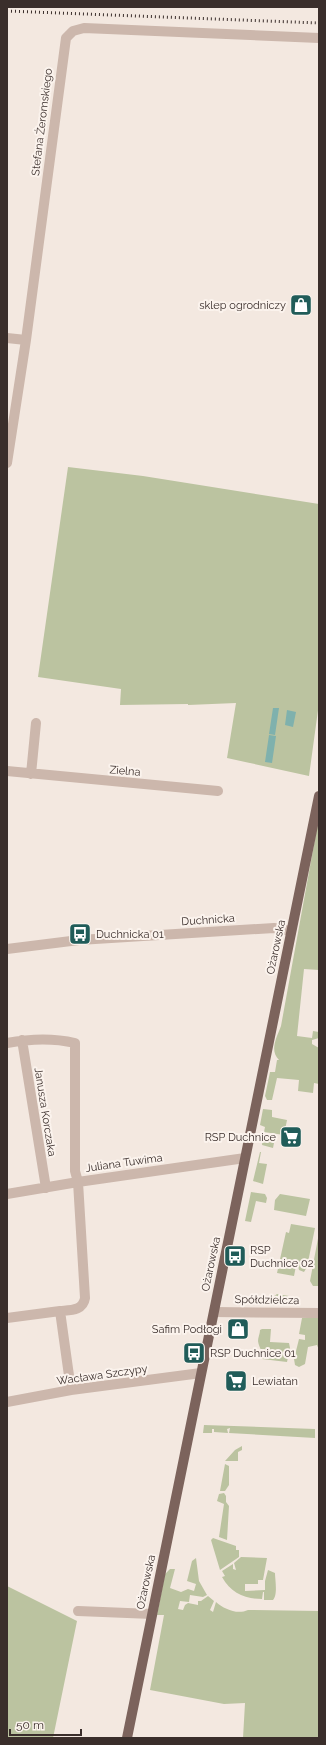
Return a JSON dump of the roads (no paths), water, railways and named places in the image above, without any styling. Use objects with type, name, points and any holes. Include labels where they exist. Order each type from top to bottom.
[{"type":"main road","name":"Ożarowska","points":[[127,1738],[319,796]]},
{"type":"street","name":"Stefana Żeromskiego","points":[[7,463],[26,340],[64,42],[69,34],[73,30],[84,28],[319,38]]},
{"type":"street","points":[[7,338],[26,340]]},
{"type":"street","points":[[31,774],[36,723]]},
{"type":"street","name":"Zielna","points":[[7,771],[218,791]]},
{"type":"street","name":"Duchnicka","points":[[7,948],[79,940],[274,928],[291,931]]},
{"type":"street","points":[[7,1042],[22,1040],[67,1041],[76,1043],[75,1172],[78,1182],[85,1298],[80,1307],[75,1310],[7,1318]]},
{"type":"street","name":"Janusza Korczaka","points":[[22,1040],[46,1188]]},
{"type":"street","name":"Juliana Tuwima","points":[[7,1194],[78,1182],[245,1158]]},
{"type":"street","points":[[60,1311],[71,1390]]},
{"type":"street","name":"Spółdzielcza","points":[[214,1312],[319,1312]]},
{"type":"street","name":"Wacława Szczypy","points":[[7,1402],[71,1390],[201,1373]]},
{"type":"street","points":[[78,1611],[152,1614]]},
{"type":"water","points":[[273,708],[279,708],[275,735],[269,734]]},
{"type":"water","points":[[287,710],[296,712],[293,727],[285,725]]},
{"type":"water","points":[[269,735],[276,736],[272,763],[265,762]]},
{"type":"railway","points":[[7,11],[319,23]]},
{"type":"place","name":"sklep ogrodniczy","points":[[301,305]]},
{"type":"place","name":"Duchnicka 01","points":[[80,934]]},
{"type":"place","name":"RSP Duchnice","points":[[291,1137]]},
{"type":"place","name":"RSP Duchnice 02","points":[[235,1256]]},
{"type":"place","name":"Safim Podłogi","points":[[238,1329]]},
{"type":"place","name":"RSP Duchnice 01","points":[[194,1353]]},
{"type":"place","name":"Lewiatan","points":[[236,1381]]}]
